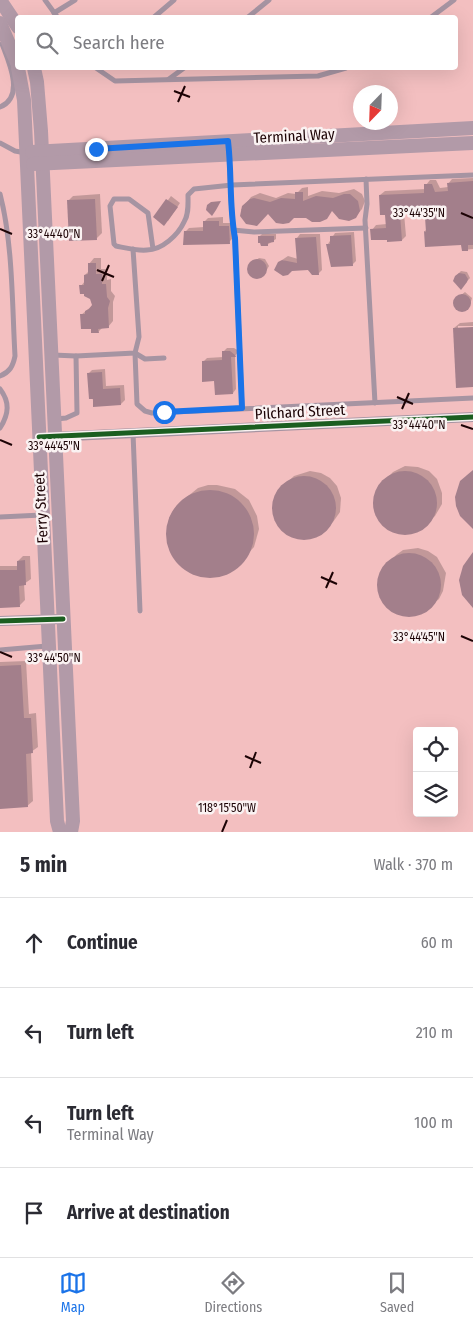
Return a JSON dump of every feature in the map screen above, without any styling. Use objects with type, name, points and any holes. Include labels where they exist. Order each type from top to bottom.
[{"type":"main road","points":[[0,0],[15,22]]},
{"type":"main road","name":"Ferry Street","points":[[0,23],[15,59]]},
{"type":"main road","name":"Ferry Street","points":[[19,70],[24,100],[57,821],[60,832]]},
{"type":"main road","points":[[34,70],[37,82],[42,158]]},
{"type":"main road","points":[[40,117],[44,130],[51,139],[62,145],[82,150]]},
{"type":"main road","name":"Terminal Way","points":[[27,158],[229,148],[473,128]]},
{"type":"main road","name":"Terminal Way","points":[[42,158],[82,150],[473,143]]},
{"type":"main road","name":"Ferry Street","points":[[42,158],[72,811],[71,832]]},
{"type":"street","name":"Pilchard Street","points":[[39,437],[473,417]]},
{"type":"street","points":[[0,621],[62,619]]},
{"type":"lane","points":[[45,0],[56,15],[75,0]]},
{"type":"lane","points":[[156,15],[174,0]]},
{"type":"lane","points":[[251,15],[269,0]]},
{"type":"lane","points":[[434,15],[454,0]]},
{"type":"lane","points":[[0,39],[8,59],[14,93],[10,102],[0,107]]},
{"type":"lane","points":[[99,70],[115,81],[318,76],[339,70]]},
{"type":"lane","points":[[168,80],[181,70]]},
{"type":"lane","points":[[0,142],[27,158]]},
{"type":"lane","points":[[229,148],[242,408]]},
{"type":"lane","points":[[153,249],[148,213],[129,199],[114,199],[110,206],[114,244],[116,246],[148,250],[160,248],[184,222],[188,209],[188,195],[194,189],[473,175]]},
{"type":"lane","points":[[366,179],[366,228],[375,403]]},
{"type":"lane","points":[[0,194],[8,238],[14,356],[12,367],[0,376]]},
{"type":"lane","points":[[233,230],[254,232],[366,228]]},
{"type":"lane","points":[[132,248],[139,337],[135,353],[138,404],[146,411],[152,413],[473,398]]},
{"type":"lane","points":[[35,355],[76,356],[135,353],[145,359],[164,358]]},
{"type":"lane","points":[[53,419],[66,418],[77,414],[76,356]]},
{"type":"lane","points":[[0,389],[5,396],[8,407],[0,428]]},
{"type":"lane","points":[[133,433],[140,611]]},
{"type":"lane","points":[[0,517],[42,515]]},
{"type":"lane","points":[[0,650],[49,646]]},
{"type":"shaded area","points":[[0,0],[473,0],[473,832],[0,832]]},
{"type":"building","points":[[473,181],[473,245],[468,245],[468,251],[462,251],[461,245],[425,247],[424,231],[426,232],[425,217],[427,213],[400,214],[402,241],[371,240],[370,229],[386,228],[385,215],[380,215],[379,195],[424,193],[424,184],[432,184],[435,192],[448,191],[447,183]]},
{"type":"building","points":[[295,192],[303,192],[303,201],[316,196],[333,198],[350,194],[358,201],[360,211],[356,218],[349,221],[339,219],[332,211],[327,219],[320,222],[312,222],[306,218],[294,218],[289,223],[283,224],[276,223],[268,214],[257,226],[246,224],[240,216],[242,206],[250,199],[254,198],[270,202],[281,198],[295,199]]},
{"type":"building","points":[[95,199],[97,240],[69,241],[67,200]]},
{"type":"building","points":[[166,199],[178,207],[164,226],[153,217]]},
{"type":"building","points":[[221,201],[212,216],[206,210],[207,205],[211,202]]},
{"type":"building","points":[[203,221],[219,221],[219,226],[229,226],[230,244],[183,245],[184,231],[203,231]]},
{"type":"building","points":[[351,235],[353,266],[331,267],[326,244],[330,244],[330,236]]},
{"type":"building","points":[[258,236],[274,236],[274,242],[268,243],[268,246],[261,246],[258,243]]},
{"type":"building","points":[[316,237],[319,275],[312,275],[308,270],[292,271],[288,275],[283,276],[274,270],[278,262],[282,260],[297,263],[295,238]]},
{"type":"building","points":[[257,259],[264,262],[267,269],[264,276],[257,279],[250,276],[247,269],[250,262]]},
{"type":"building","points":[[88,263],[96,263],[96,274],[102,274],[102,284],[106,284],[107,297],[110,301],[108,308],[109,328],[98,329],[99,333],[91,333],[91,329],[81,329],[80,314],[85,314],[85,311],[92,305],[90,299],[84,296],[84,294],[80,294],[79,285],[84,285],[84,275],[88,274]]},
{"type":"building","points":[[459,273],[465,274],[468,279],[461,290],[453,281]]},
{"type":"building","points":[[462,294],[468,297],[471,303],[468,309],[462,312],[456,309],[453,303],[456,297]]},
{"type":"building","points":[[473,327],[473,387],[456,388],[453,328]]},
{"type":"building","points":[[222,351],[230,351],[236,357],[231,357],[233,394],[215,395],[214,381],[202,382],[202,361],[222,360]]},
{"type":"building","points":[[102,372],[103,389],[120,388],[121,405],[93,407],[93,399],[89,399],[87,373]]},
{"type":"building","points":[[473,470],[473,529],[460,516],[455,497],[460,481]]},
{"type":"building","points":[[405,471],[417,473],[428,480],[435,491],[437,503],[435,515],[428,526],[417,533],[405,535],[393,533],[382,526],[375,515],[373,503],[375,491],[382,480],[393,473]]},
{"type":"building","points":[[304,476],[316,478],[327,485],[334,496],[336,508],[334,520],[327,531],[316,538],[304,540],[292,538],[281,531],[274,520],[272,508],[274,496],[281,485],[292,478]]},
{"type":"building","points":[[210,490],[227,493],[235,497],[247,509],[251,517],[254,534],[251,551],[247,559],[235,571],[227,575],[210,578],[193,575],[185,571],[173,559],[169,551],[166,534],[169,517],[173,509],[185,497],[193,493]]},
{"type":"building","points":[[473,552],[473,608],[462,595],[459,580],[463,566]]},
{"type":"building","points":[[409,553],[421,555],[432,562],[439,573],[441,585],[439,597],[432,608],[421,615],[409,617],[397,615],[386,608],[379,597],[377,585],[379,573],[386,562],[397,555]]},
{"type":"building","points":[[25,560],[26,585],[19,586],[20,607],[0,608],[0,570],[17,570],[17,561]]},
{"type":"building","points":[[21,665],[24,718],[31,718],[33,753],[26,754],[28,807],[0,809],[0,666]]},
{"type":"cycle path","points":[[39,437],[473,417]]},
{"type":"cycle path","points":[[0,621],[63,619]]},
{"type":"route","points":[[96,149],[228,141],[232,186],[231,215],[235,238],[242,408],[164,412]]}]
